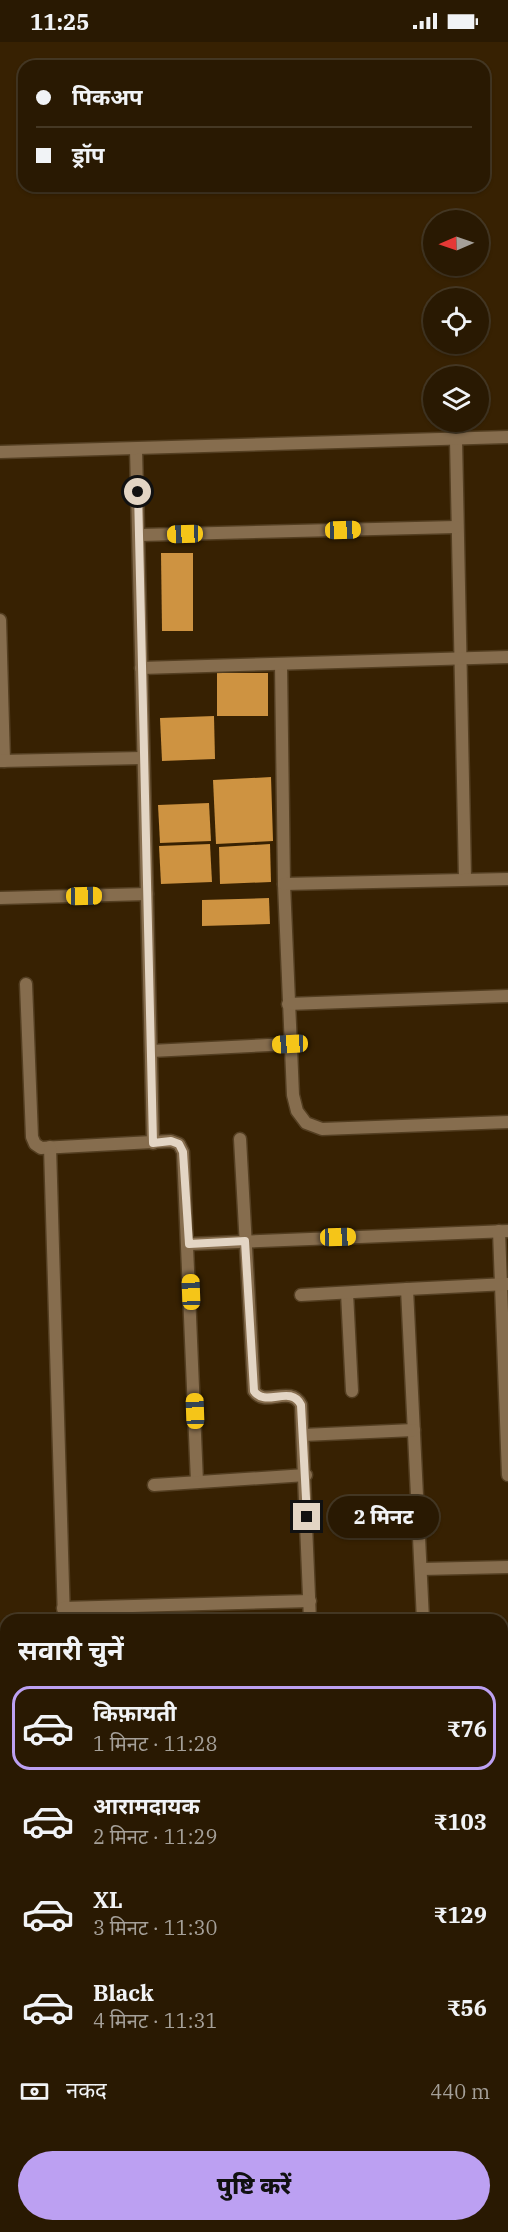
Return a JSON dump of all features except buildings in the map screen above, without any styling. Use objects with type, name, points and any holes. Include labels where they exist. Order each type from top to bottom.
[{"type":"street","points":[[0,452],[508,437]]},
{"type":"street","points":[[456,440],[465,879]]},
{"type":"street","points":[[136,449],[140,535],[142,758],[153,1143]]},
{"type":"street","points":[[140,535],[456,527]]},
{"type":"street","points":[[0,620],[2,761],[142,758]]},
{"type":"street","points":[[141,668],[281,666],[508,657]]},
{"type":"street","points":[[281,666],[288,1004],[293,1095],[297,1111],[306,1123],[322,1129],[508,1122]]},
{"type":"street","points":[[284,884],[508,879]]},
{"type":"street","points":[[0,898],[147,894]]},
{"type":"street","points":[[26,984],[32,1137],[35,1144],[50,1147],[171,1141],[179,1144],[183,1152],[189,1244],[197,1482]]},
{"type":"street","points":[[288,1004],[508,996]]},
{"type":"street","points":[[151,1051],[290,1044]]},
{"type":"street","points":[[240,1139],[254,1391],[262,1397],[291,1395],[298,1399],[301,1405],[306,1475],[310,1614]]},
{"type":"street","points":[[50,1147],[63,1614],[310,1601]]},
{"type":"street","points":[[189,1244],[504,1231],[508,1475]]},
{"type":"street","points":[[301,1295],[505,1284]]},
{"type":"street","points":[[406,1289],[423,1614]]},
{"type":"street","points":[[347,1293],[352,1391]]},
{"type":"street","points":[[303,1435],[414,1430]]},
{"type":"street","points":[[154,1485],[306,1475]]},
{"type":"street","points":[[422,1569],[508,1567]]},
{"type":"route","points":[[138,492],[142,758],[153,1143],[171,1141],[179,1144],[183,1152],[189,1244],[245,1241],[254,1391],[257,1396],[262,1397],[291,1395],[298,1399],[301,1405],[307,1517]]}]
